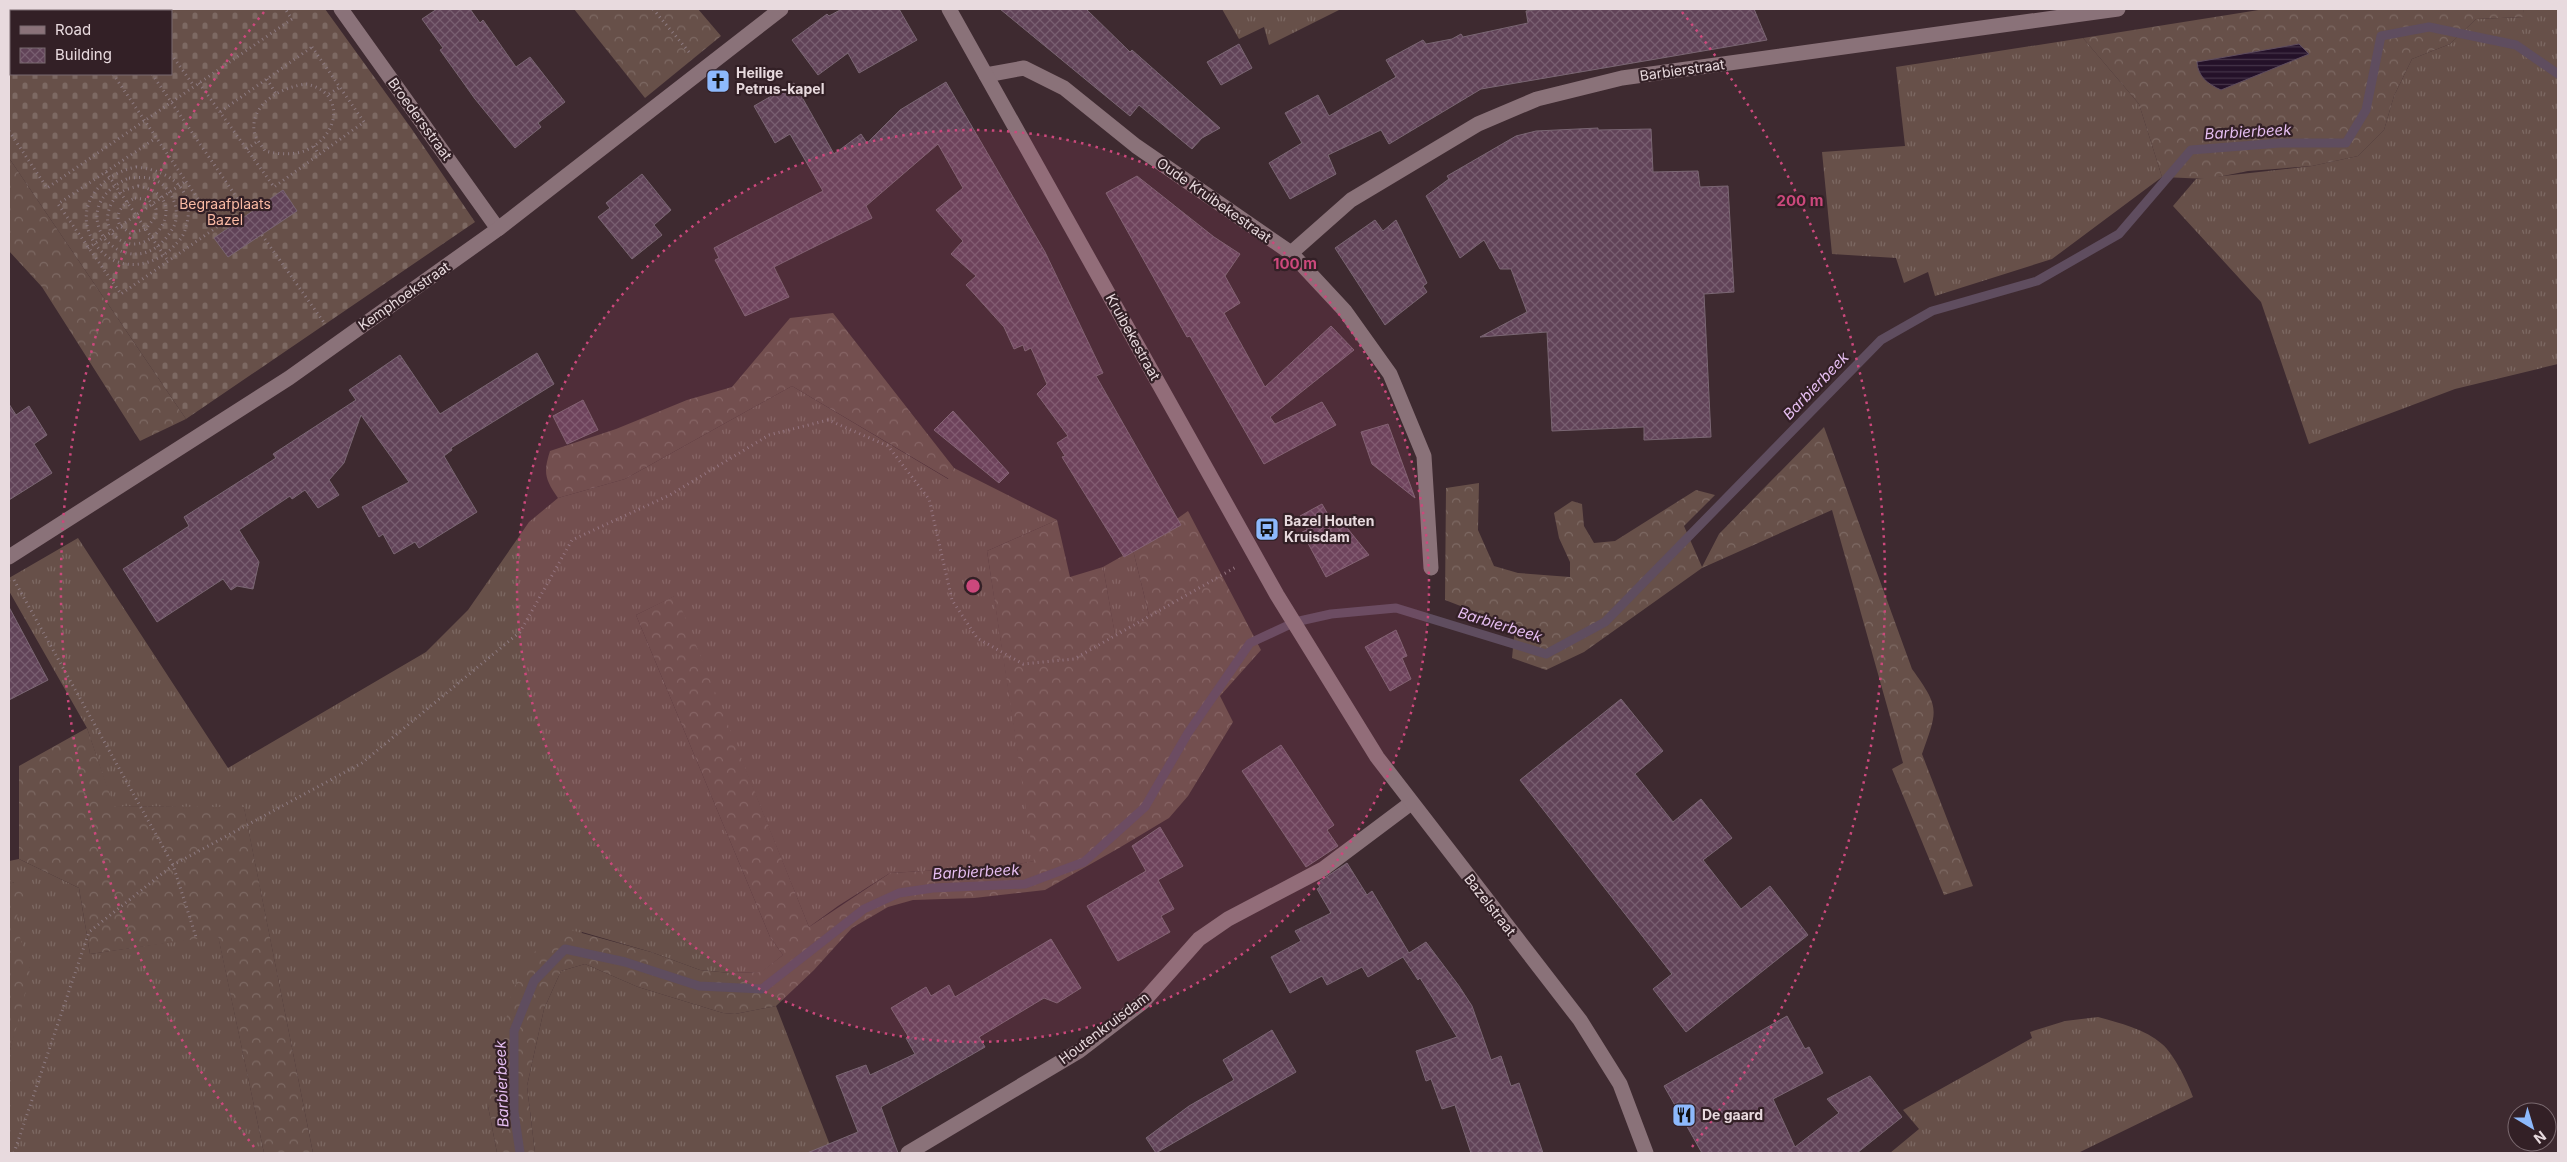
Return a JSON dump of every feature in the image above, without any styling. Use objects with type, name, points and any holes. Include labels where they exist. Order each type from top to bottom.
[{"type":"street","name":"Broedersstraat","points":[[341,9],[498,229]]},
{"type":"street","name":"Kemphoekstraat","points":[[9,558],[281,384],[498,229],[702,68],[781,9]]},
{"type":"street","name":"Kruibekestraat","points":[[949,9],[1277,595],[1320,664]]},
{"type":"street","name":"Barbierstraat","points":[[1291,253],[1351,200],[1478,124],[1537,99],[1622,78],[2118,9]]},
{"type":"street","name":"Oude Kruibekestraat","points":[[986,75],[1024,68],[1064,88],[1136,146],[1291,253],[1345,312],[1390,374],[1424,456],[1431,568]]},
{"type":"street","name":"Bazelstraat","points":[[1320,664],[1377,757],[1580,1020],[1620,1084],[1646,1153]]},
{"type":"street","name":"Houtenkruisdam","points":[[908,1153],[1078,1051],[1144,1002],[1199,939],[1228,919],[1323,868],[1411,803]]},
{"type":"path","points":[[9,131],[47,188],[292,19],[285,9]]},
{"type":"path","points":[[653,9],[702,68]]},
{"type":"path","points":[[199,83],[274,187],[364,122],[312,47],[220,112]]},
{"type":"path","points":[[172,55],[194,86]]},
{"type":"path","points":[[114,75],[217,227],[121,294],[58,204],[156,138]]},
{"type":"path","points":[[153,75],[248,214]]},
{"type":"path","points":[[267,79],[276,94]]},
{"type":"path","points":[[306,84],[320,86],[329,94],[333,104],[330,129],[314,146],[301,152],[278,154],[265,151],[254,132],[255,121],[262,106],[289,86],[306,84]]},
{"type":"path","points":[[329,94],[340,87]]},
{"type":"path","points":[[247,149],[258,141]]},
{"type":"path","points":[[314,146],[319,155]]},
{"type":"path","points":[[136,167],[152,168],[173,178],[180,186],[185,196],[188,210],[184,234],[164,256],[153,262],[136,265],[117,262],[108,257],[95,243],[90,234],[89,202],[97,186],[110,177],[122,170],[136,167]]},
{"type":"path","points":[[106,172],[168,261]]},
{"type":"path","points":[[129,178],[148,178],[156,180],[170,192],[176,213],[175,224],[170,233],[157,246],[136,254],[114,249],[102,238],[98,229],[99,209],[107,189],[114,184],[129,178]]},
{"type":"path","points":[[88,248],[186,182]]},
{"type":"path","points":[[138,186],[156,191],[162,198],[166,208],[166,218],[152,238],[133,244],[116,238],[111,232],[108,226],[109,206],[120,193],[138,186]]},
{"type":"path","points":[[135,198],[142,198],[153,203],[156,216],[146,229],[130,233],[120,226],[118,213],[127,202],[135,198]]},
{"type":"path","points":[[262,235],[338,343]]},
{"type":"path","points":[[14,1153],[89,932],[173,864],[362,763],[520,632],[572,540],[670,495],[769,435],[828,420],[888,446],[929,499],[952,600],[977,638],[1023,664],[1074,659],[1255,556]]},
{"type":"path","points":[[14,580],[173,864],[196,937]]},
{"type":"green space","name":"Begraafplaats Bazel","points":[[9,9],[325,9],[411,128],[475,222],[186,419],[9,158]]},
{"type":"green space","points":[[574,9],[698,9],[721,36],[645,98]]},
{"type":"green space","points":[[1222,9],[1341,9],[1269,45],[1264,27],[1239,39]]},
{"type":"green space","points":[[2265,9],[2523,9],[2525,17],[2476,19],[2450,44],[2412,59],[2394,96],[2384,130],[2358,156],[2312,166],[2248,171],[2208,179],[2162,177],[2139,104],[2083,38]]},
{"type":"green space","points":[[2523,9],[2558,9],[2558,364],[2455,389],[2309,444],[2261,302],[2173,206],[2196,179],[2312,166],[2358,156],[2384,130],[2394,96],[2412,59],[2450,44],[2476,19],[2524,17]]},
{"type":"green space","points":[[2083,38],[2139,104],[2162,177],[2052,259],[1935,296],[1928,272],[1904,283],[1896,258],[1832,254],[1822,152],[1905,146],[1896,67]]},
{"type":"green space","points":[[9,158],[186,419],[140,441],[42,287],[9,251]]},
{"type":"green space","points":[[833,313],[954,468],[949,479],[792,386],[625,479],[558,498],[546,476],[546,465],[550,451],[616,429],[687,400],[732,387],[790,318]]},
{"type":"green space","points":[[792,386],[948,479],[954,468],[1057,520],[987,551],[1035,861],[1008,866],[890,873],[809,927],[675,596],[636,615],[770,937],[783,955],[762,972],[730,973],[700,970],[651,952],[582,932],[488,1106],[497,1153],[313,1153],[244,808],[113,806],[87,728],[9,591],[9,578],[78,538],[228,768],[426,652],[468,610],[529,522],[558,498],[625,479]]},
{"type":"green space","points":[[1824,427],[1912,669],[1932,701],[1934,709],[1933,718],[1922,754],[1973,886],[1944,895],[1892,769],[1903,763],[1832,510],[1702,568],[1584,652],[1546,670],[1512,658],[1515,627],[1445,600],[1446,488],[1479,483],[1478,530],[1494,566],[1518,573],[1570,577],[1570,562],[1559,538],[1554,513],[1572,501],[1582,504],[1584,526],[1594,543],[1615,541],[1696,490],[1715,495],[1684,526],[1702,567],[1719,534]]},
{"type":"green space","points":[[1188,511],[1261,650],[1220,696],[1233,722],[1188,796],[1169,818],[1045,890],[974,898],[913,900],[888,907],[852,928],[814,970],[776,1006],[735,1014],[723,1013],[638,987],[585,964],[561,971],[544,1009],[527,1086],[535,1153],[497,1153],[488,1106],[512,991],[537,948],[571,930],[651,952],[700,970],[730,973],[761,972],[783,955],[770,937],[636,615],[676,595],[809,927],[890,873],[1008,866],[1034,861],[987,551],[1057,520],[1070,577],[1103,567],[1115,634],[1149,615],[1133,550]]},
{"type":"green space","points":[[1133,550],[1149,615],[1115,635],[1103,567]]},
{"type":"green space","points":[[87,728],[114,806],[244,807],[313,1153],[264,1153],[218,936],[90,954],[79,888],[19,859],[19,766]]},
{"type":"green space","points":[[19,859],[79,888],[90,954],[218,935],[264,1153],[9,1153],[9,1054],[30,969],[16,937],[14,916],[22,902],[13,882],[9,887],[9,861]]},
{"type":"green space","points":[[12,882],[35,896],[25,903],[19,911],[17,919],[20,938],[30,973],[9,1054],[9,887]]},
{"type":"green space","points":[[585,964],[638,987],[723,1013],[735,1014],[776,1006],[833,1153],[535,1153],[527,1086],[544,1009],[561,971]]},
{"type":"green space","points":[[2098,1017],[2140,1030],[2162,1044],[2176,1061],[2193,1097],[2078,1153],[1890,1153],[1919,1129],[1903,1110],[2032,1038],[2030,1032],[2065,1021]]},
{"type":"shaded area","points":[[2299,44],[2309,54],[2221,90],[2204,79],[2199,72],[2197,62]]},
{"type":"building","points":[[437,9],[470,9],[480,23],[483,20],[516,67],[530,57],[565,102],[538,123],[541,127],[515,148],[475,99],[440,50],[443,48],[422,19]]},
{"type":"building","points":[[842,9],[899,9],[917,40],[859,73],[848,53],[818,75],[792,40],[827,14],[829,16]]},
{"type":"building","points":[[1000,9],[1086,9],[1130,52],[1132,50],[1220,128],[1202,138],[1192,149],[1139,105],[1130,116]]},
{"type":"building","points":[[1543,9],[1754,9],[1767,40],[1481,89],[1389,144],[1381,130],[1328,155],[1336,174],[1290,199],[1269,163],[1302,143],[1285,113],[1318,95],[1329,116],[1396,77],[1386,60],[1423,40],[1426,44],[1452,39],[1461,34],[1463,37],[1528,23],[1526,11]]},
{"type":"building","points":[[1239,44],[1252,68],[1221,85],[1207,62]]},
{"type":"building","points":[[946,82],[1045,252],[1103,373],[1096,376],[1181,525],[1124,557],[1062,457],[1065,456],[1057,443],[1068,436],[1037,394],[1047,384],[1031,348],[1025,351],[1023,345],[1014,349],[1004,327],[966,285],[976,276],[951,254],[963,241],[936,210],[963,188],[938,144],[866,206],[872,218],[774,267],[789,297],[745,316],[715,260],[719,258],[714,248],[823,191],[790,134],[775,143],[754,106],[794,83],[834,154],[861,134],[867,143],[900,110]]},
{"type":"building","points":[[1598,128],[1598,130],[1651,129],[1653,172],[1698,171],[1700,187],[1728,186],[1734,292],[1704,294],[1711,437],[1644,440],[1644,427],[1552,431],[1547,332],[1480,337],[1527,312],[1511,269],[1500,269],[1484,240],[1460,258],[1426,196],[1449,179],[1447,176],[1516,136],[1536,131]]},
{"type":"building","points":[[642,174],[671,210],[654,225],[662,235],[632,259],[598,217],[610,208],[606,203]]},
{"type":"building","points":[[1137,176],[1214,237],[1240,254],[1225,276],[1240,303],[1224,313],[1265,387],[1331,326],[1354,350],[1270,417],[1275,424],[1322,402],[1336,425],[1264,464],[1190,336],[1187,337],[1106,193]]},
{"type":"building","points":[[283,190],[297,211],[228,257],[214,238]]},
{"type":"building","points":[[1375,220],[1383,231],[1396,220],[1427,283],[1423,286],[1427,292],[1385,325],[1335,248]]},
{"type":"building","points":[[537,353],[554,384],[451,448],[452,450],[444,456],[477,512],[419,548],[415,542],[394,554],[383,534],[379,537],[362,507],[409,482],[361,415],[344,463],[329,480],[339,495],[318,508],[305,490],[292,499],[290,496],[239,530],[259,562],[253,589],[237,586],[231,590],[223,579],[157,622],[123,569],[189,526],[184,517],[276,458],[273,454],[356,400],[349,390],[400,355],[440,414]]},
{"type":"building","points":[[583,400],[598,430],[567,444],[553,416]]},
{"type":"building","points":[[9,404],[16,415],[29,406],[47,435],[34,444],[52,473],[9,500]]},
{"type":"building","points":[[953,411],[1009,473],[999,483],[934,430]]},
{"type":"building","points":[[1388,424],[1415,498],[1372,464],[1361,432]]},
{"type":"building","points":[[1322,504],[1330,518],[1334,515],[1343,523],[1369,555],[1326,577],[1302,532],[1307,530],[1300,516]]},
{"type":"building","points":[[9,607],[48,680],[9,700]]},
{"type":"building","points":[[1396,630],[1407,656],[1402,658],[1411,679],[1390,691],[1365,647]]},
{"type":"building","points":[[1621,699],[1663,751],[1635,774],[1673,822],[1701,799],[1732,838],[1703,860],[1741,909],[1770,886],[1808,935],[1686,1032],[1653,989],[1672,974],[1520,780]]},
{"type":"building","points":[[1281,745],[1334,825],[1327,830],[1338,846],[1306,867],[1242,771]]},
{"type":"building","points":[[1160,827],[1183,866],[1158,880],[1174,909],[1161,916],[1170,932],[1118,961],[1087,906],[1146,871],[1132,846]]},
{"type":"building","points":[[1347,863],[1367,895],[1372,891],[1409,953],[1426,942],[1459,986],[1472,1006],[1491,1060],[1501,1056],[1511,1086],[1519,1083],[1543,1153],[1471,1153],[1455,1105],[1442,1109],[1431,1079],[1426,1081],[1416,1051],[1457,1037],[1420,978],[1418,980],[1403,957],[1368,977],[1362,967],[1327,985],[1322,976],[1290,993],[1271,957],[1301,941],[1295,931],[1331,913],[1317,889],[1320,887],[1317,883]]},
{"type":"building","points":[[1051,939],[1081,988],[1057,1003],[1044,998],[979,1037],[985,1047],[881,1107],[898,1153],[807,1153],[858,1132],[836,1076],[866,1065],[870,1075],[915,1054],[906,1038],[908,1036],[891,1008],[926,987],[931,996],[949,985],[955,997]]},
{"type":"building","points":[[1787,1016],[1805,1049],[1809,1047],[1823,1073],[1773,1099],[1795,1147],[1839,1113],[1827,1099],[1870,1076],[1902,1117],[1857,1153],[1702,1153],[1664,1086]]},
{"type":"building","points":[[1272,1030],[1296,1072],[1156,1153],[1146,1138],[1189,1106],[1234,1080],[1223,1060]]},
{"type":"waterway","name":"Barbierbeek","points":[[520,1153],[514,1112],[514,1031],[534,981],[565,949],[625,962],[699,986],[762,989],[864,909],[899,893],[933,888],[1025,884],[1084,862],[1145,807],[1188,733],[1250,643],[1295,622],[1331,614],[1396,608],[1546,654],[1605,622],[1881,340],[1932,311],[2037,281],[2119,234],[2191,150],[2280,143],[2346,143],[2366,110],[2381,36],[2429,27],[2516,45],[2558,74]]},
{"type":"place","name":"Heilige Petrus-kapel","points":[[718,81]]},
{"type":"place","name":"Bazel Houten Kruisdam","points":[[1267,529]]},
{"type":"place","name":"De gaard","points":[[1684,1115]]}]
